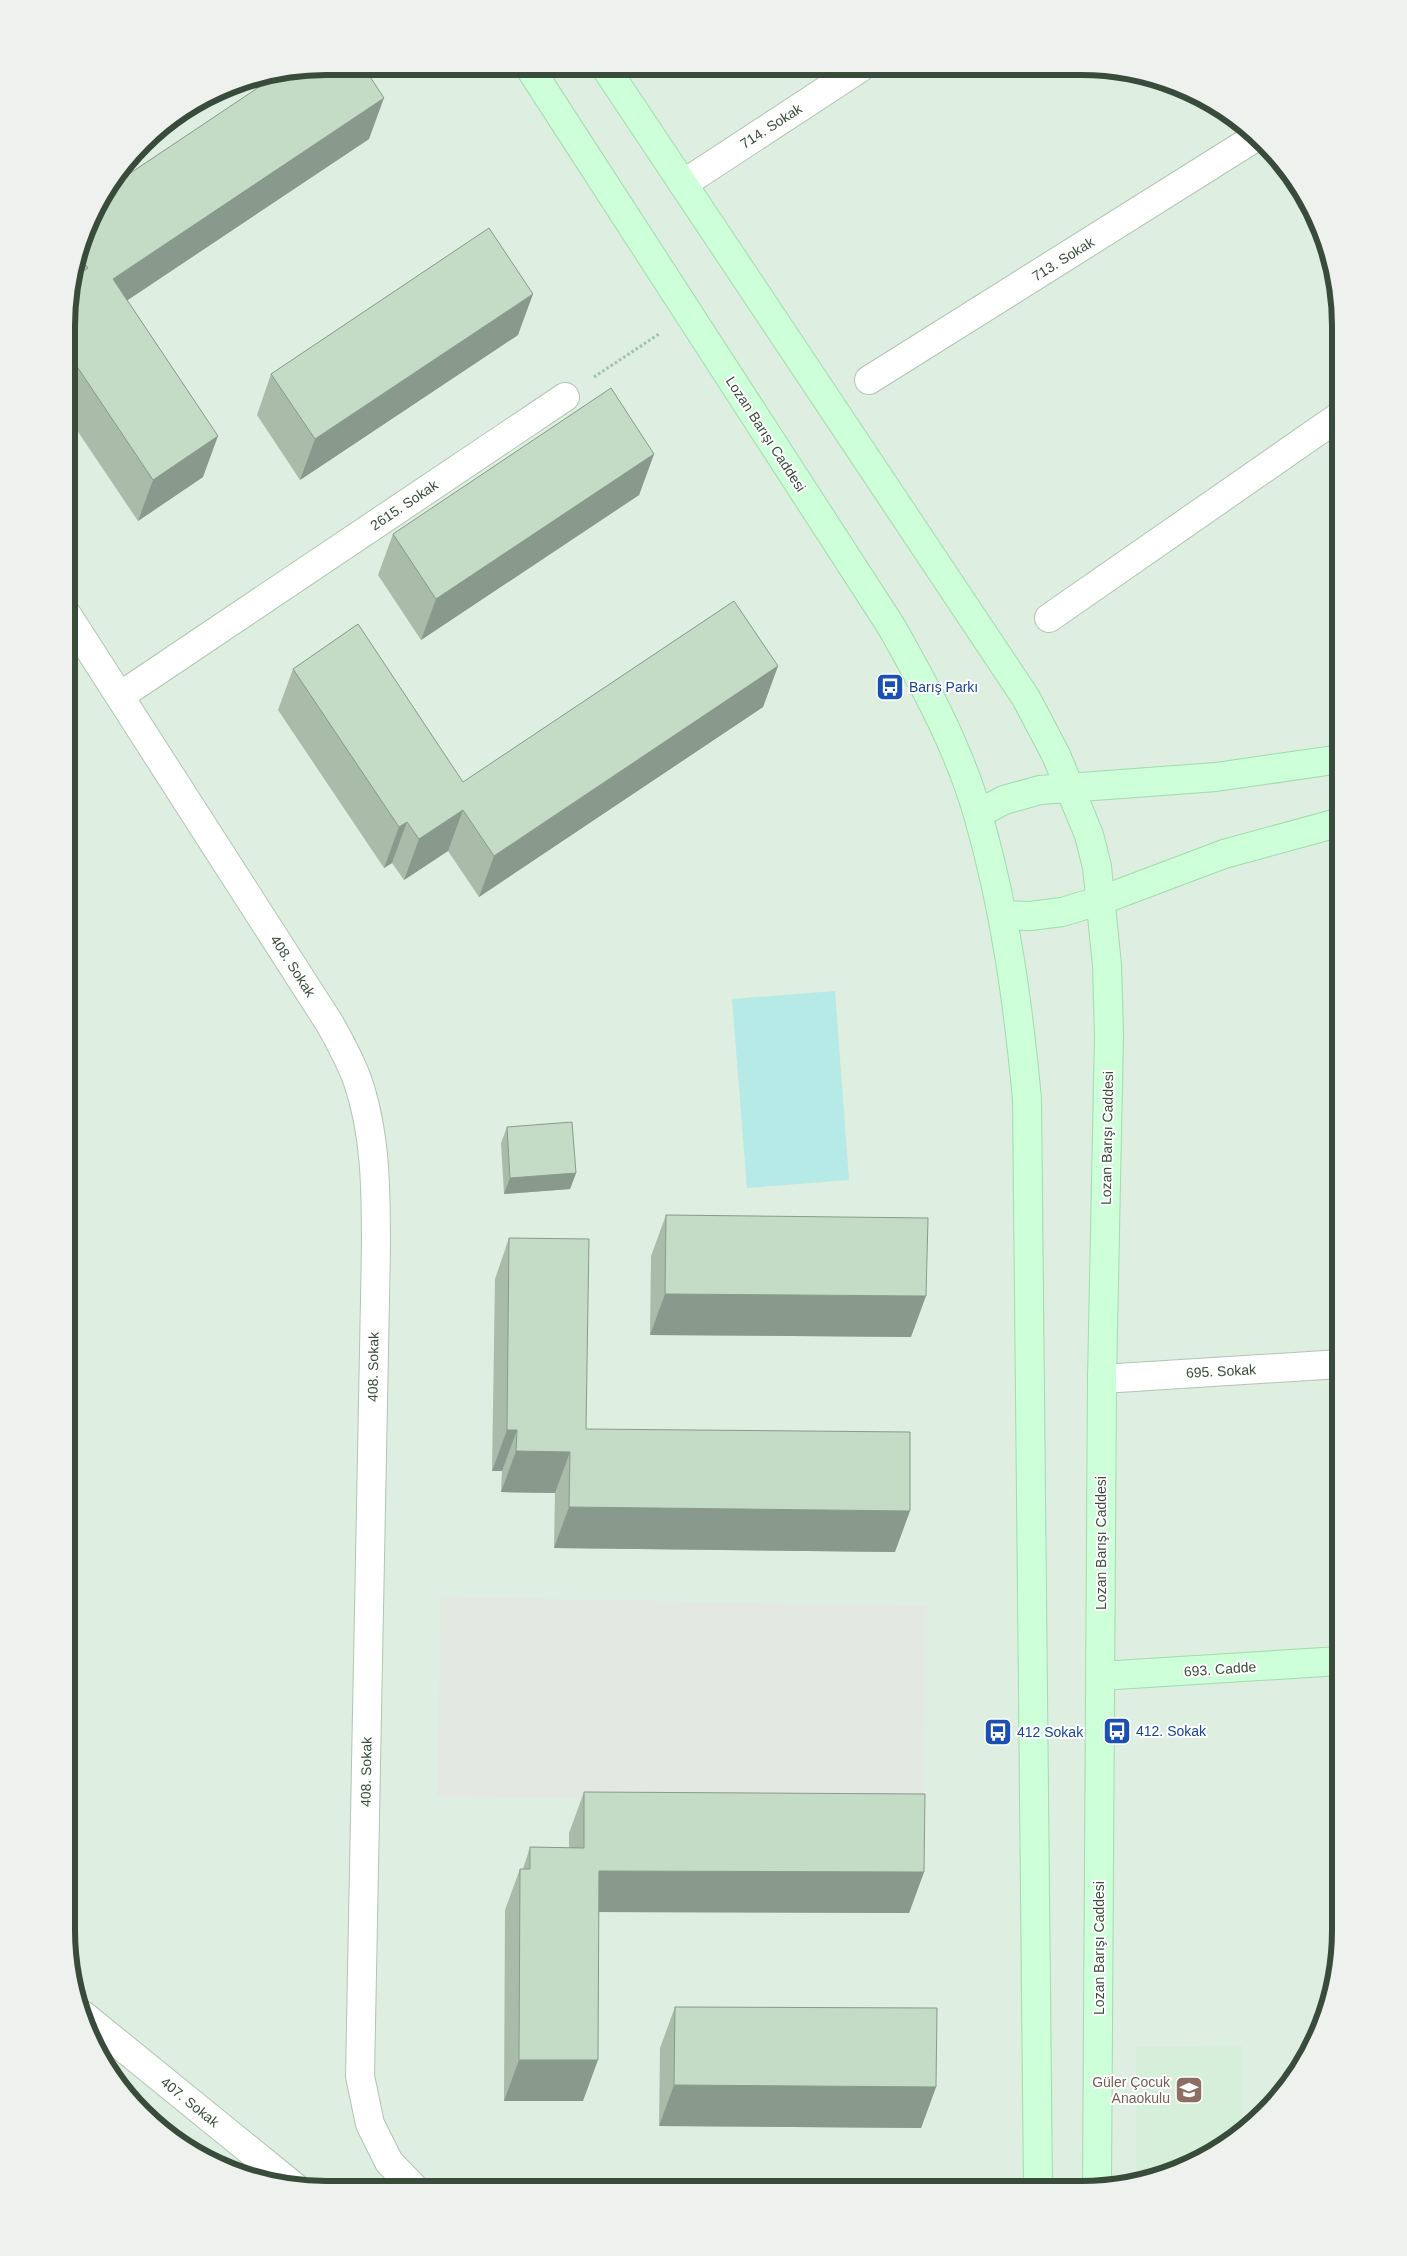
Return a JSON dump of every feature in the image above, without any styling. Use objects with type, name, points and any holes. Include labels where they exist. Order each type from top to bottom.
[{"type":"main road","name":"Lozan Barışı Caddesi","points":[[534,75],[891,626],[920,678],[955,752],[978,814],[1002,915],[1020,1021],[1027,1099],[1038,2181]]},
{"type":"main road","name":"Lozan Barışı Caddesi","points":[[610,75],[1026,698],[1071,789],[1089,835],[1097,867],[1102,900],[1107,965],[1109,1035],[1102,1378],[1097,2180]]},
{"type":"main road","points":[[978,814],[1004,800],[1040,790],[1216,777],[1332,760]]},
{"type":"main road","points":[[1002,915],[1030,916],[1054,913],[1102,900],[1224,854],[1332,824]]},
{"type":"main road","name":"693. Cadde","points":[[1100,1676],[1332,1662]]},
{"type":"street","name":"714. Sokak","points":[[683,184],[849,75]]},
{"type":"street","name":"713. Sokak","points":[[869,380],[1250,141]]},
{"type":"street","name":"2615. Sokak","points":[[120,696],[565,397]]},
{"type":"street","points":[[1049,618],[1332,421]]},
{"type":"street","name":"408. Sokak","points":[[75,627],[330,1024],[357,1080],[369,1129],[376,1182],[376,1200],[360,2076],[370,2124],[389,2162],[407,2181]]},
{"type":"street","name":"695. Sokak","points":[[1102,1378],[1332,1364]]},
{"type":"street","name":"407. Sokak","points":[[93,2023],[282,2177]]},
{"type":"path","points":[[565,397],[688,313]]},
{"type":"shaded area","points":[[1081,75],[1113,77],[1146,84],[1177,94],[1220,117],[1234,127],[1280,173],[1290,187],[1313,230],[1327,277],[1332,326],[1332,1930],[1330,1962],[1323,1995],[1313,2026],[1290,2069],[1280,2083],[1234,2129],[1220,2139],[1177,2162],[1130,2176],[1081,2181],[326,2181],[294,2179],[261,2172],[230,2162],[187,2139],[173,2129],[127,2083],[117,2069],[94,2026],[80,1979],[75,1930],[75,326],[77,294],[88,246],[101,215],[127,173],[161,137],[187,117],[230,94],[277,80],[310,76]]},
{"type":"shaded area","points":[[835,991],[849,1180],[747,1188],[732,999]]},
{"type":"shaded area","points":[[441,1597],[927,1606],[923,1805],[437,1796]]},
{"type":"shaded area","name":"Güler Çocuk Anaokulu","points":[[1242,2046],[1242,2122],[1220,2139],[1192,2155],[1161,2168],[1136,2174],[1136,2047]]},
{"type":"building","points":[[369,75],[384,98],[113,279],[218,436],[153,480],[75,363],[77,294],[81,273],[88,268],[84,261],[101,215],[124,177],[265,83],[294,77]]},
{"type":"building","points":[[489,228],[533,294],[315,439],[271,374]]},
{"type":"building","points":[[611,388],[654,454],[436,599],[393,534]]},
{"type":"building","points":[[734,601],[778,666],[494,856],[463,810],[419,839],[407,822],[399,827],[293,669],[358,624],[463,782]]},
{"type":"building","points":[[572,1122],[576,1173],[510,1178],[507,1127]]},
{"type":"building","points":[[666,1215],[928,1218],[926,1296],[665,1294]]},
{"type":"building","points":[[509,1238],[589,1239],[586,1429],[910,1432],[910,1511],[569,1507],[570,1452],[516,1451],[517,1430],[507,1430]]},
{"type":"building","points":[[584,1792],[925,1794],[924,1872],[599,1871],[598,2060],[519,2060],[520,1869],[530,1869],[530,1847],[584,1848]]},
{"type":"building","points":[[675,2007],[937,2008],[936,2087],[674,2085]]},
{"type":"place","name":"Barış Parkı","points":[[890,687]]},
{"type":"place","name":"412. Sokak","points":[[1117,1731]]},
{"type":"place","name":"412 Sokak","points":[[998,1732]]},
{"type":"place","name":"Güler Çocuk Anaokulu","points":[[1189,2090]]}]
